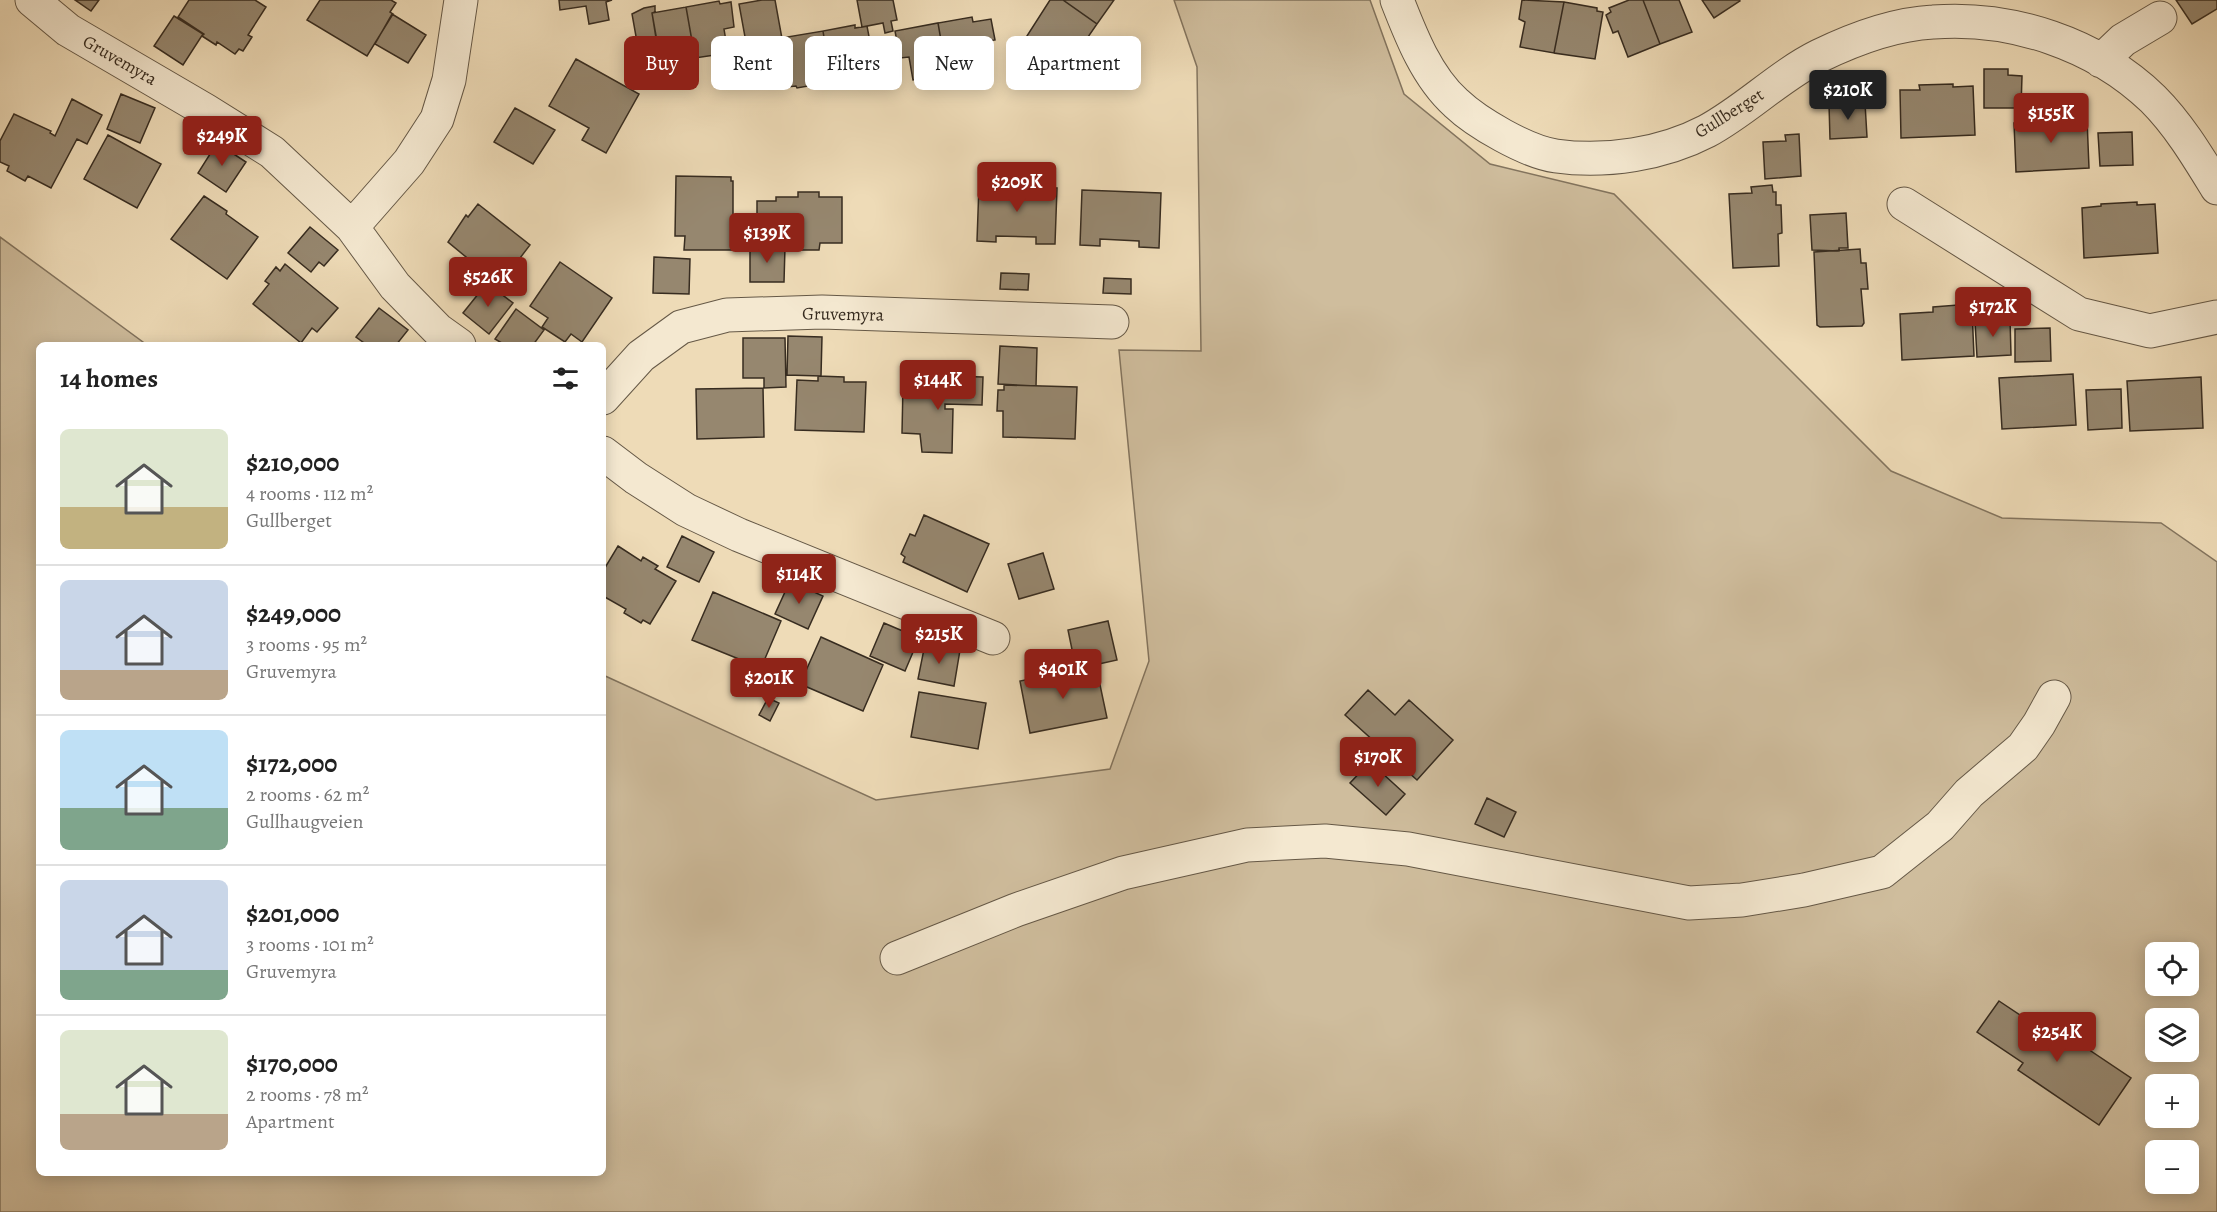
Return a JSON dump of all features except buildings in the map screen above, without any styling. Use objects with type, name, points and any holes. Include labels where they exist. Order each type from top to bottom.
[{"type":"street","name":"Gruvemyra","points":[[32,0],[68,30],[272,152],[352,227],[395,286],[438,330],[455,342]]},
{"type":"street","points":[[352,227],[409,162],[437,119],[449,80],[461,0]]},
{"type":"street","name":"Gullberget","points":[[1397,0],[1421,55],[1439,84],[1455,103],[1478,122],[1515,142],[1554,156],[1595,158],[1631,155],[1670,145],[1707,131],[1817,57],[1851,41],[1889,30],[1933,22],[1983,22],[2052,36],[2101,61],[2152,99],[2176,126],[2217,188]]},
{"type":"street","points":[[2101,61],[2123,40],[2160,18]]},
{"type":"street","points":[[1904,204],[2079,314],[2150,331],[2217,317]]},
{"type":"street","name":"Gruvemyra","points":[[606,395],[641,356],[681,327],[727,315],[822,312],[1112,322]]},
{"type":"street","points":[[606,455],[636,478],[696,515],[739,535],[993,638]]},
{"type":"street","points":[[897,958],[1016,910],[1123,873],[1247,845],[1325,841],[1408,849],[1689,903],[1742,900],[1804,890],[1882,872],[1940,826],[1969,793],[2023,747],[2054,697]]},
{"type":"shaded area","points":[[1174,0],[1370,0],[1404,94],[1490,164],[1614,194],[1891,471],[2002,518],[2161,523],[2217,562],[2217,1212],[0,1212],[0,237],[143,342],[36,342],[36,1176],[606,1176],[606,676],[876,800],[1110,769],[1149,661],[1119,350],[1201,351],[1197,67]]}]
